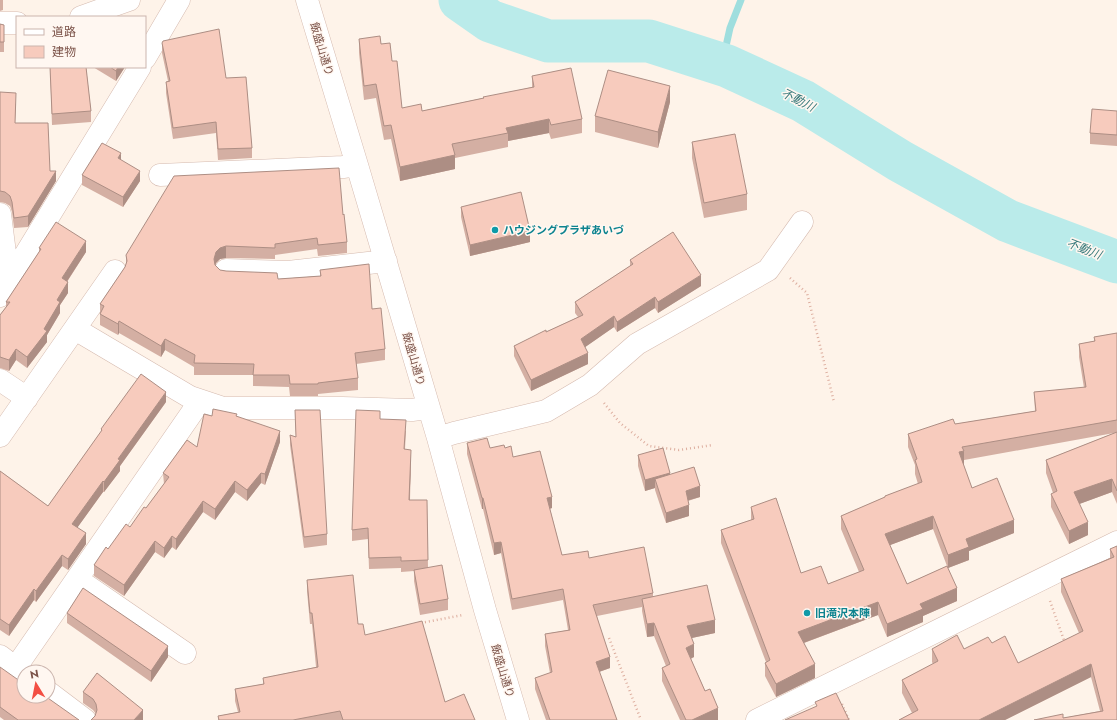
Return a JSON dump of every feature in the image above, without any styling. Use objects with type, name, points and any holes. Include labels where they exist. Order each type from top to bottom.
[{"type":"street","points":[[84,16],[129,0]]},
{"type":"street","points":[[146,56],[179,0]]},
{"type":"street","name":"飯盛山通り","points":[[307,0],[438,438],[485,610],[518,720]]},
{"type":"street","points":[[0,23],[16,23]]},
{"type":"street","points":[[0,296],[139,68]]},
{"type":"street","points":[[160,175],[357,165]]},
{"type":"street","points":[[0,214],[6,261],[0,270]]},
{"type":"street","points":[[438,438],[546,411],[590,385],[637,344],[768,270],[802,222]]},
{"type":"street","points":[[226,270],[288,272],[386,262]]},
{"type":"street","points":[[0,436],[115,271]]},
{"type":"street","points":[[75,328],[190,397],[223,408],[342,408],[412,410],[428,408]]},
{"type":"street","points":[[0,380],[27,398]]},
{"type":"street","points":[[13,666],[77,579],[200,401]]},
{"type":"street","points":[[757,720],[1117,542]]},
{"type":"street","points":[[77,579],[185,653]]},
{"type":"street","points":[[56,698],[85,720]]},
{"type":"path","points":[[774,263],[807,293],[834,402]]},
{"type":"path","points":[[590,385],[620,423],[649,446],[679,450],[713,445]]},
{"type":"path","points":[[1042,580],[1066,646]]},
{"type":"path","points":[[418,624],[485,610]]},
{"type":"path","points":[[608,638],[641,720]]},
{"type":"building","points":[[0,24],[4,25],[4,42],[0,42]]},
{"type":"building","points":[[219,29],[226,78],[246,77],[252,148],[218,149],[216,122],[173,128],[166,82],[170,81],[162,43],[163,41]]},
{"type":"building","points":[[380,36],[381,44],[390,43],[392,61],[397,61],[402,108],[421,104],[422,111],[534,87],[532,76],[571,68],[582,119],[551,125],[549,119],[506,128],[508,133],[452,144],[455,155],[400,167],[391,125],[384,126],[376,84],[364,86],[359,39]]},
{"type":"building","points":[[50,68],[86,68],[91,111],[52,114]]},
{"type":"building","points":[[608,70],[670,86],[658,132],[595,116]]},
{"type":"building","points":[[0,92],[16,93],[15,123],[48,123],[50,171],[56,171],[28,216],[14,218],[10,196],[5,192],[0,191]]},
{"type":"building","points":[[1092,109],[1117,111],[1117,135],[1090,133]]},
{"type":"building","points":[[735,134],[747,194],[704,203],[692,142]]},
{"type":"building","points":[[102,143],[121,153],[118,158],[140,171],[123,197],[82,175]]},
{"type":"building","points":[[339,168],[347,242],[318,245],[317,238],[275,244],[275,248],[226,246],[220,248],[216,252],[214,259],[215,265],[220,270],[277,273],[278,279],[321,276],[320,270],[369,264],[372,309],[381,308],[385,349],[355,353],[358,378],[318,384],[290,384],[289,375],[253,375],[254,364],[194,363],[195,355],[165,339],[161,346],[119,321],[118,324],[100,314],[104,306],[100,304],[125,267],[127,261],[126,255],[174,176]]},
{"type":"building","name":"ハウジングプラザあいづ","points":[[521,192],[530,231],[470,245],[461,207]]},
{"type":"building","points":[[56,222],[86,241],[62,278],[68,282],[57,300],[60,302],[44,329],[47,331],[27,357],[16,349],[9,360],[0,357],[0,315],[10,302],[6,302],[41,249],[39,248]]},
{"type":"building","points":[[673,232],[701,275],[658,302],[655,297],[617,322],[614,316],[581,339],[588,353],[531,380],[514,346],[546,330],[546,332],[583,315],[575,302],[633,264],[630,260]]},
{"type":"building","points":[[1117,333],[1117,420],[962,447],[964,451],[959,452],[972,488],[997,478],[1014,520],[966,539],[969,547],[948,555],[933,516],[885,534],[907,584],[947,566],[957,588],[920,604],[923,609],[887,624],[878,602],[798,632],[815,664],[776,684],[765,663],[770,660],[721,530],[754,519],[751,507],[776,498],[801,573],[821,566],[828,584],[864,570],[841,516],[885,496],[922,482],[915,460],[917,459],[908,434],[953,419],[955,424],[1036,411],[1034,392],[1086,387],[1079,344],[1095,341],[1094,337]]},
{"type":"building","points":[[141,374],[166,392],[118,459],[120,460],[72,524],[86,533],[68,559],[62,555],[36,591],[34,589],[9,625],[0,619],[0,471],[48,506]]},
{"type":"building","points":[[213,409],[237,414],[236,416],[280,431],[265,474],[261,473],[247,490],[235,481],[215,509],[203,501],[176,539],[172,536],[164,548],[155,541],[124,585],[94,565],[106,547],[108,549],[126,524],[130,527],[144,507],[146,508],[169,477],[163,473],[187,440],[197,447],[204,414],[212,416]]},
{"type":"building","points":[[295,410],[320,410],[327,534],[304,537],[290,435],[296,437]]},
{"type":"building","points":[[356,410],[380,411],[380,419],[406,420],[404,449],[411,450],[409,500],[427,500],[428,560],[401,561],[401,557],[369,558],[368,528],[352,530]]},
{"type":"building","points":[[1117,432],[1117,491],[1112,479],[1074,492],[1088,522],[1069,531],[1051,494],[1057,491],[1046,460]]},
{"type":"building","points":[[487,438],[490,448],[504,445],[505,448],[511,446],[513,457],[540,451],[552,497],[547,498],[562,555],[588,551],[589,558],[644,547],[653,593],[593,605],[610,657],[596,662],[617,720],[550,720],[535,678],[552,672],[545,634],[570,630],[563,589],[512,599],[501,542],[494,543],[467,443]]},
{"type":"building","points":[[663,448],[670,473],[645,480],[638,455]]},
{"type":"building","points":[[694,467],[700,486],[686,491],[689,505],[666,513],[655,479]]},
{"type":"building","points":[[1117,546],[1117,720],[1034,720],[1063,714],[1063,718],[1103,711],[1091,664],[979,720],[899,720],[918,710],[902,680],[938,661],[932,649],[957,635],[964,649],[988,637],[992,643],[1005,636],[1018,663],[1083,631],[1061,579],[1114,557],[1110,549]]},
{"type":"building","points":[[442,565],[448,599],[420,604],[414,570]]},
{"type":"building","points":[[353,575],[358,624],[363,624],[365,635],[422,621],[445,702],[464,694],[475,720],[343,720],[340,711],[293,720],[219,720],[218,716],[240,712],[235,689],[264,684],[263,678],[318,667],[307,580]]},
{"type":"building","points":[[707,585],[715,620],[687,626],[694,644],[686,648],[705,691],[710,689],[718,708],[692,720],[686,720],[662,668],[670,664],[654,623],[647,624],[642,599]]},
{"type":"building","points":[[83,588],[168,646],[151,671],[67,613]]},
{"type":"building","points":[[0,667],[16,678],[16,704],[56,704],[79,720],[18,720],[0,707]]},
{"type":"building","points":[[97,673],[143,710],[134,720],[91,720],[95,716],[97,710],[96,704],[93,699],[83,692]]},
{"type":"building","points":[[836,693],[849,720],[785,720],[817,706],[815,702]]},
{"type":"waterway","name":"不動川","points":[[460,0],[490,21],[548,41],[649,41],[727,66],[803,101],[900,161],[1008,221],[1117,262]]},
{"type":"waterway","points":[[722,64],[730,28],[741,0]]},
{"type":"place","name":"ハウジングプラザあいづ","points":[[495,230]]},
{"type":"place","name":"旧滝沢本陣","points":[[807,613]]}]
